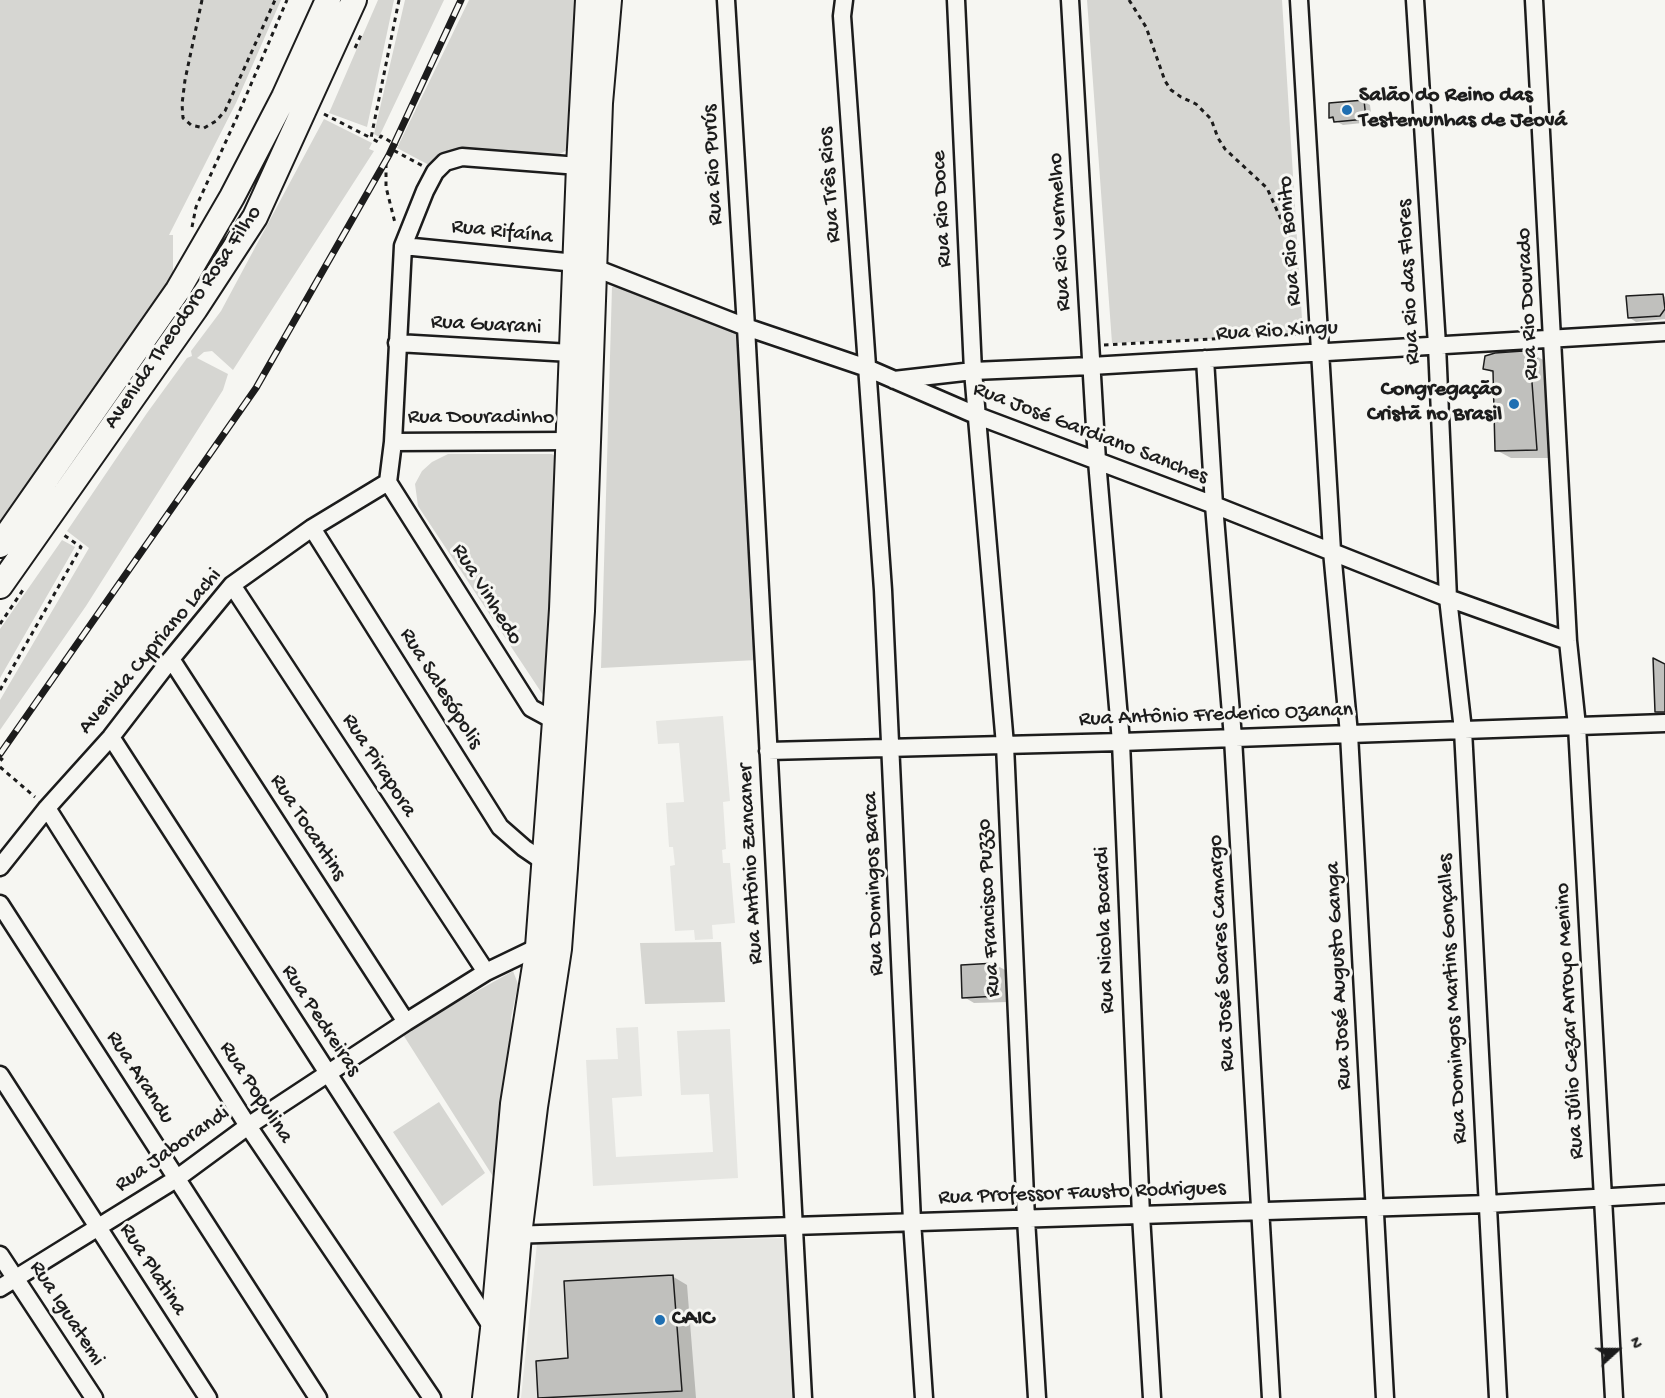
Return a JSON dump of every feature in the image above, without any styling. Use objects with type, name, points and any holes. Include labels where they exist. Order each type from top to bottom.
[{"type":"main road","name":"Avenida Theodoro Rosa Filho","points":[[0,586],[232,197],[284,97],[327,0]]},
{"type":"main road","name":"Avenida Theodoro Rosa Filho","points":[[0,545],[75,460],[195,309],[255,217],[354,0]]},
{"type":"main road","points":[[548,948],[543,861],[555,721],[572,610],[569,441],[571,353],[586,265],[579,166],[588,0]]},
{"type":"main road","points":[[506,1398],[513,1104],[548,948],[572,610],[586,265],[609,0]]},
{"type":"main road","points":[[485,1398],[493,1329],[510,1235]]},
{"type":"street","name":"Rua Rio Purús","points":[[726,0],[746,327]]},
{"type":"street","name":"Rua Três Rios","points":[[844,0],[842,16],[867,368]]},
{"type":"street","name":"Rua Rio Doce","points":[[956,0],[973,371],[978,416]]},
{"type":"street","name":"Rua Rio Vermelho","points":[[1070,0],[1097,461]]},
{"type":"street","name":"Rua Rio Bonito","points":[[1299,0],[1332,551]]},
{"type":"street","name":"Rua Rio das Flores","points":[[1415,0],[1437,345],[1448,598]]},
{"type":"street","name":"Rua Rio Dourado","points":[[1534,0],[1568,641]]},
{"type":"street","points":[[388,482],[393,442],[404,246],[425,191],[440,167],[462,157],[579,166]]},
{"type":"street","name":"Rua Rifaína","points":[[404,246],[586,265]]},
{"type":"street","name":"Rua José Gardiano Sanches","points":[[586,265],[746,327],[867,368],[978,416],[1214,505],[1448,598],[1568,641]]},
{"type":"street","name":"Rua Antônio Zancaner","points":[[746,327],[803,1398]]},
{"type":"street","name":"Rua Rio Xingu","points":[[892,380],[973,371],[1665,332]]},
{"type":"street","name":"Rua Guarani","points":[[397,343],[571,353]]},
{"type":"street","name":"Rua José Soares Camargo","points":[[1205,359],[1233,738],[1271,1398]]},
{"type":"street","name":"Rua Domingos Barca","points":[[867,368],[892,748],[912,1221],[924,1398]]},
{"type":"street","name":"Rua Francisco Puzzo","points":[[978,416],[1005,745],[1026,1219],[1037,1398]]},
{"type":"street","name":"Rua Douradinho","points":[[393,442],[569,441]]},
{"type":"street","name":"Rua Nicola Bocardi","points":[[1097,461],[1120,742],[1141,1215],[1152,1398]]},
{"type":"street","name":"Avenida Cypriano Lachi","points":[[0,867],[47,808],[111,737],[171,658],[232,585],[312,528],[388,482]]},
{"type":"street","name":"Rua Vinhedo","points":[[388,482],[531,708],[555,721]]},
{"type":"street","name":"Rua Salesópolis","points":[[312,528],[500,827],[543,861]]},
{"type":"street","name":"Rua José Augusto Ganga","points":[[1332,551],[1349,734],[1385,1398]]},
{"type":"street","name":"Rua Pirapora","points":[[232,585],[486,972]]},
{"type":"street","name":"Rua Domingos Martins Gonçalles","points":[[1448,598],[1463,730],[1498,1398]]},
{"type":"street","name":"Rua Júlio Cezar Arroyo Menino","points":[[1568,641],[1577,726],[1614,1398]]},
{"type":"street","name":"Rua Tocantins","points":[[171,658],[406,1022]]},
{"type":"street","name":"Rua Antônio Frederico Ozanan","points":[[768,751],[1120,742],[1665,723]]},
{"type":"street","name":"Rua Pedreiras","points":[[111,737],[493,1329]]},
{"type":"street","name":"Rua Populina","points":[[47,808],[248,1125],[432,1398]]},
{"type":"street","name":"Rua Arandu","points":[[0,904],[318,1398]]},
{"type":"street","name":"Rua Jaborandi","points":[[0,1288],[176,1179],[248,1125],[486,972],[548,948]]},
{"type":"street","name":"Rua Platina","points":[[0,1075],[208,1398]]},
{"type":"street","name":"Rua Professor Fausto Rodrigues","points":[[510,1235],[1487,1204],[1665,1194]]},
{"type":"street","name":"Rua Iguatemi","points":[[0,1255],[94,1398]]},
{"type":"path","points":[[202,0],[184,80],[182,104],[183,118],[191,125],[204,128],[216,122],[225,111],[275,0]]},
{"type":"path","points":[[190,237],[196,207],[286,0]]},
{"type":"path","points":[[371,138],[399,0]]},
{"type":"path","points":[[1129,0],[1146,27],[1165,81],[1171,90],[1196,104],[1211,119],[1218,138],[1226,149],[1267,188],[1288,235],[1298,244]]},
{"type":"path","points":[[324,114],[378,142],[381,136],[396,145],[393,150],[440,167]]},
{"type":"path","points":[[388,155],[386,187],[391,214],[404,246]]},
{"type":"path","points":[[1297,232],[1298,255]]},
{"type":"path","points":[[1102,341],[1103,345],[1303,335],[1302,323]]},
{"type":"path","points":[[0,690],[81,547],[61,533]]},
{"type":"path","points":[[0,767],[47,808]]},
{"type":"shaded area","points":[[0,0],[281,0],[236,103],[169,235],[173,235],[173,278],[0,535]]},
{"type":"shaded area","points":[[378,0],[394,0],[367,127],[329,113]]},
{"type":"shaded area","points":[[405,0],[444,0],[379,137],[374,134]]},
{"type":"shaded area","points":[[469,0],[582,0],[571,148],[558,155],[451,150],[431,166],[397,148]]},
{"type":"shaded area","points":[[1087,0],[1282,0],[1303,335],[1112,343]]},
{"type":"shaded area","points":[[324,119],[372,143],[369,149],[374,151],[233,370],[212,351],[204,352],[197,358],[228,374],[223,390],[86,606],[0,730],[0,700],[89,548],[67,531],[147,413],[187,358],[192,356],[191,351],[221,311]]},
{"type":"shaded area","points":[[621,285],[737,332],[757,660],[601,668],[612,287]]},
{"type":"shaded area","points":[[448,454],[552,454],[560,460],[545,698],[418,506],[415,484],[422,471],[432,462]]},
{"type":"shaded area","points":[[62,540],[75,547],[0,678],[0,629]]},
{"type":"shaded area","points":[[723,716],[730,801],[723,802],[726,849],[722,850],[723,863],[730,863],[735,923],[712,925],[713,939],[695,940],[694,930],[675,931],[670,866],[675,865],[673,847],[669,847],[666,803],[684,802],[679,743],[658,744],[656,721]]},
{"type":"shaded area","points":[[721,942],[725,1002],[645,1004],[640,943]]},
{"type":"shaded area","points":[[513,971],[518,984],[511,1018],[514,1054],[494,1178],[402,1033]]},
{"type":"shaded area","points":[[638,1027],[642,1096],[612,1098],[616,1157],[713,1152],[709,1094],[681,1095],[677,1031],[730,1029],[738,1178],[593,1186],[586,1060],[618,1059],[616,1028]]},
{"type":"shaded area","points":[[439,1102],[485,1173],[442,1206],[393,1132]]},
{"type":"shaded area","name":"CAIC","points":[[787,1238],[794,1398],[521,1398],[537,1243]]},
{"type":"building","name":"Salão do Reino das Testemunhas de Jeová","points":[[1364,100],[1366,119],[1334,122],[1333,117],[1329,118],[1329,103]]},
{"type":"building","points":[[1663,294],[1665,309],[1660,316],[1628,318],[1626,296]]},
{"type":"building","name":"Congregação Cristã no Brasil","points":[[1523,351],[1528,354],[1537,354],[1538,370],[1531,369],[1537,450],[1495,451],[1493,371],[1483,369],[1485,356]]},
{"type":"building","points":[[1653,658],[1665,664],[1665,712],[1655,712]]},
{"type":"building","points":[[996,963],[998,996],[962,998],[961,965]]},
{"type":"building","points":[[673,1275],[682,1391],[538,1398],[536,1361],[568,1358],[564,1281]]},
{"type":"railway","points":[[0,754],[256,388],[389,155],[461,0]]},
{"type":"place","name":"Salão do Reino das Testemunhas de Jeová","points":[[1347,110]]},
{"type":"place","name":"Congregação Cristã no Brasil","points":[[1514,404]]},
{"type":"place","name":"CAIC","points":[[660,1320]]}]
